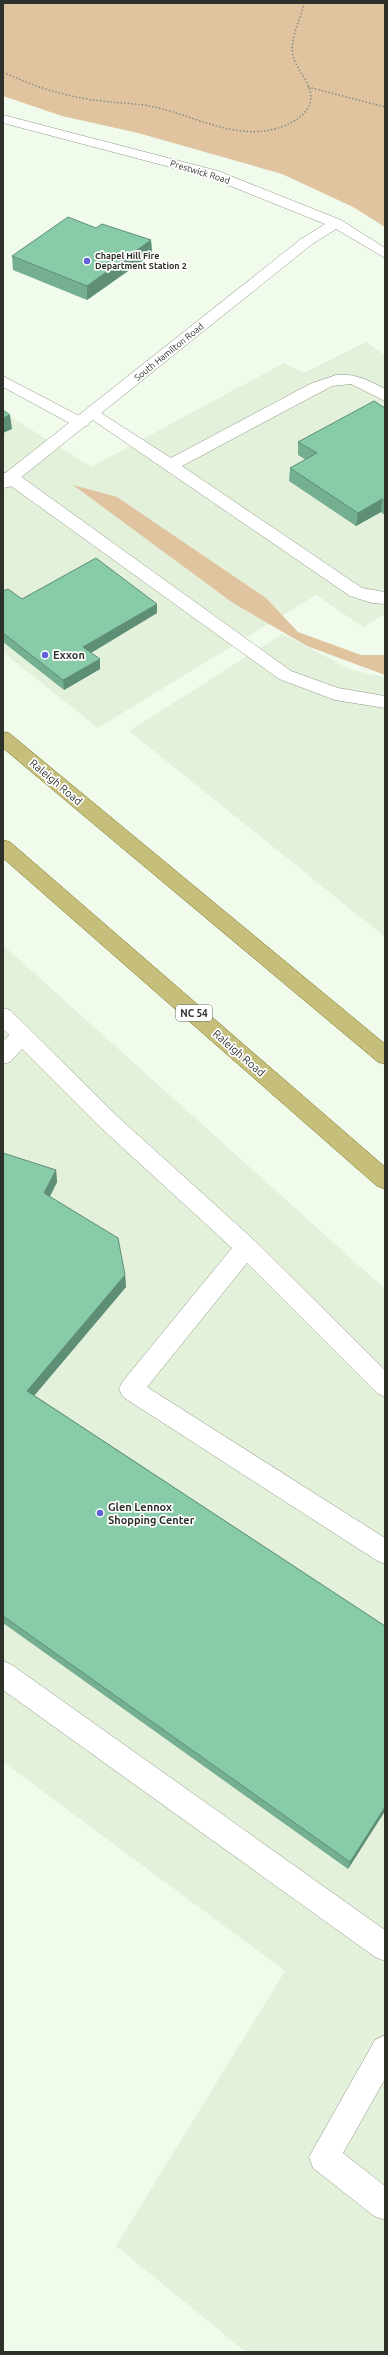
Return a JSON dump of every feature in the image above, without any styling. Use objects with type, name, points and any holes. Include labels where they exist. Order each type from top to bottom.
[{"type":"main road","name":"Raleigh Road","points":[[3,738],[385,1056]]},
{"type":"main road","name":"Raleigh Road","points":[[3,847],[385,1180]]},
{"type":"street","name":"Prestwick Road","points":[[3,120],[213,174],[336,223],[385,254]]},
{"type":"street","name":"South Hamilton Road","points":[[7,480],[86,419],[306,242],[336,223]]},
{"type":"street","points":[[171,466],[315,386],[335,378],[347,378],[362,382],[385,396]]},
{"type":"street","points":[[3,381],[86,419],[171,466],[356,592],[372,597],[385,598]]},
{"type":"street","points":[[7,480],[285,675],[335,694],[385,702]]},
{"type":"street","points":[[3,1016],[109,1122],[246,1246],[385,1386]]},
{"type":"street","points":[[3,1056],[22,1035]]},
{"type":"street","points":[[246,1246],[132,1389],[385,1552]]},
{"type":"street","points":[[3,1674],[385,1947]]},
{"type":"street","points":[[385,2050],[324,2157],[385,2205]]},
{"type":"path","points":[[3,72],[21,82],[42,89],[100,101],[154,106],[242,132],[259,131],[291,123],[302,115],[309,106],[311,96],[292,55],[304,3]]},
{"type":"path","points":[[308,88],[385,107]]},
{"type":"shaded area","points":[[3,3],[385,3],[385,227],[353,207],[282,174],[138,133],[62,116],[3,96]]},
{"type":"shaded area","points":[[366,342],[385,355],[385,614],[363,627],[316,595],[98,728],[3,652],[3,412],[91,467],[284,363],[304,373]]},
{"type":"shaded area","points":[[73,485],[117,497],[266,598],[298,632],[361,655],[385,655],[385,675],[307,646],[233,603]]},
{"type":"shaded area","points":[[282,634],[352,670],[385,677],[385,937],[129,731]]},
{"type":"shaded area","points":[[3,945],[385,1289],[385,2352],[246,2352],[116,2246],[285,1971],[3,1762]]},
{"type":"building","name":"Chapel Hill Fire Department Station 2","points":[[68,217],[96,228],[102,224],[151,240],[87,286],[12,256]]},
{"type":"building","points":[[374,401],[385,408],[385,501],[382,499],[358,513],[290,468],[317,453],[298,442]]},
{"type":"building","points":[[3,410],[10,415],[3,418]]},
{"type":"building","points":[[96,558],[157,604],[83,647],[100,659],[63,680],[3,633],[3,591],[8,589],[22,599]]},
{"type":"building","name":"Glen Lennox Shopping Center","points":[[3,1153],[56,1170],[44,1193],[118,1238],[125,1275],[27,1391],[385,1626],[385,1807],[350,1862],[3,1616]]},
{"type":"place","name":"Chapel Hill Fire Department Station 2","points":[[87,261]]},
{"type":"place","name":"Exxon","points":[[45,655]]},
{"type":"place","name":"Glen Lennox Shopping Center","points":[[100,1513]]}]
